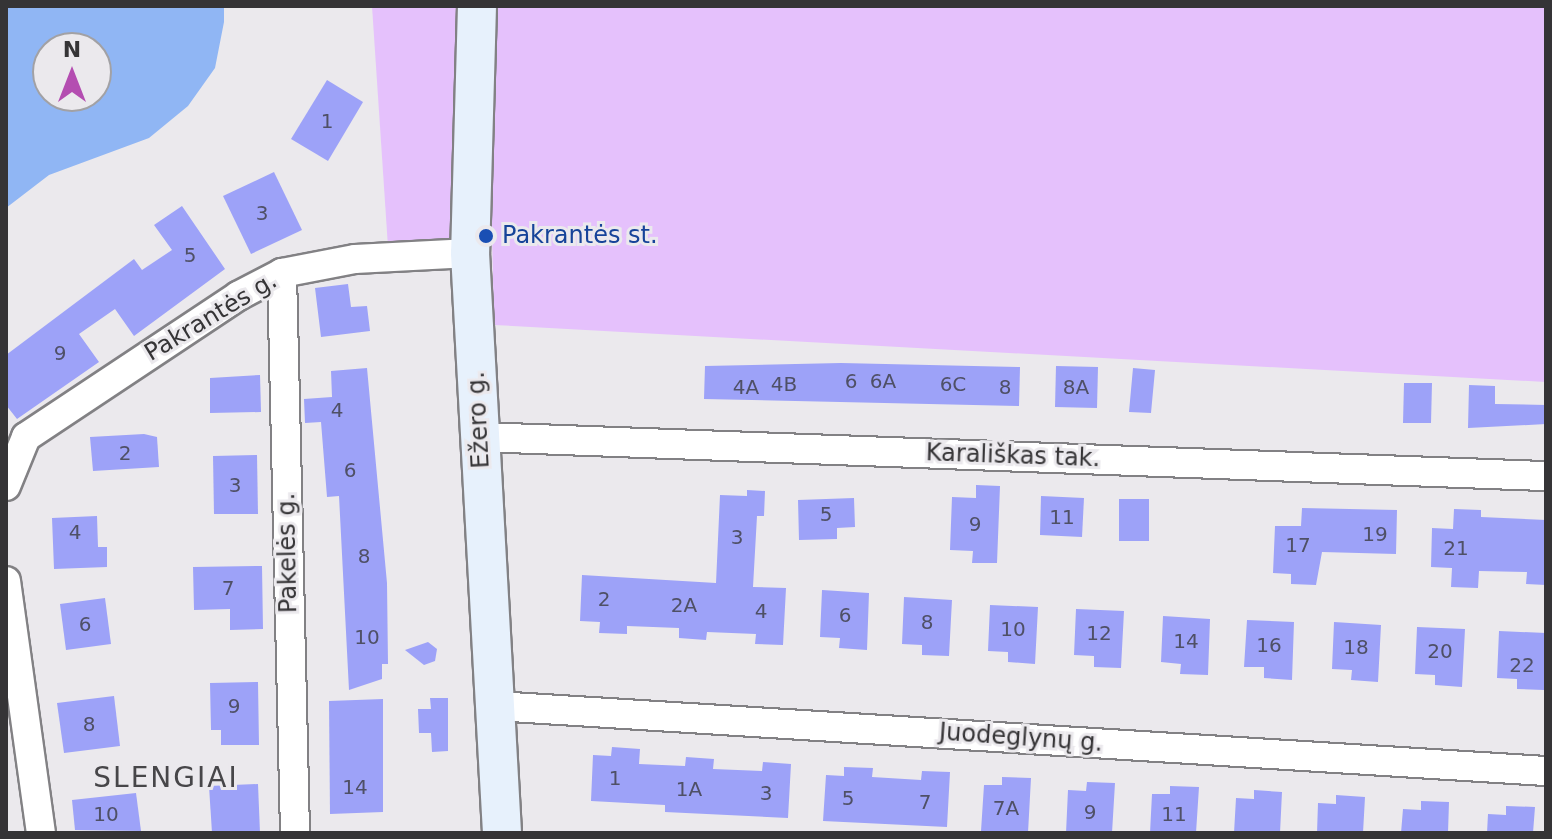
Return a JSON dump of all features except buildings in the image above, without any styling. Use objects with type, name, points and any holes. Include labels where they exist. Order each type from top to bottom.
[{"type":"main road","name":"Ežero g.","points":[[477,6],[470,253],[502,833]]},
{"type":"street","name":"Pakrantės g.","points":[[6,486],[26,437],[238,296],[282,273],[355,259],[470,253]]},
{"type":"street","name":"Pakelės g.","points":[[282,273],[295,833]]},
{"type":"street","name":"Karališkas tak.","points":[[480,437],[1546,476]]},
{"type":"street","points":[[6,581],[41,833]]},
{"type":"street","name":"Juodeglynų g.","points":[[495,706],[1546,771]]},
{"type":"shaded area","points":[[372,6],[461,6],[452,241],[388,247]]},
{"type":"shaded area","points":[[494,6],[1546,6],[1546,382],[494,325],[490,143]]},
{"type":"water","points":[[6,6],[224,6],[215,68],[188,106],[149,138],[49,175],[6,208]]},
{"type":"place","name":"Pakrantės st.","points":[[486,236]]},
{"type":"district","name":"SLENGIAI","points":[[166,778]]}]
